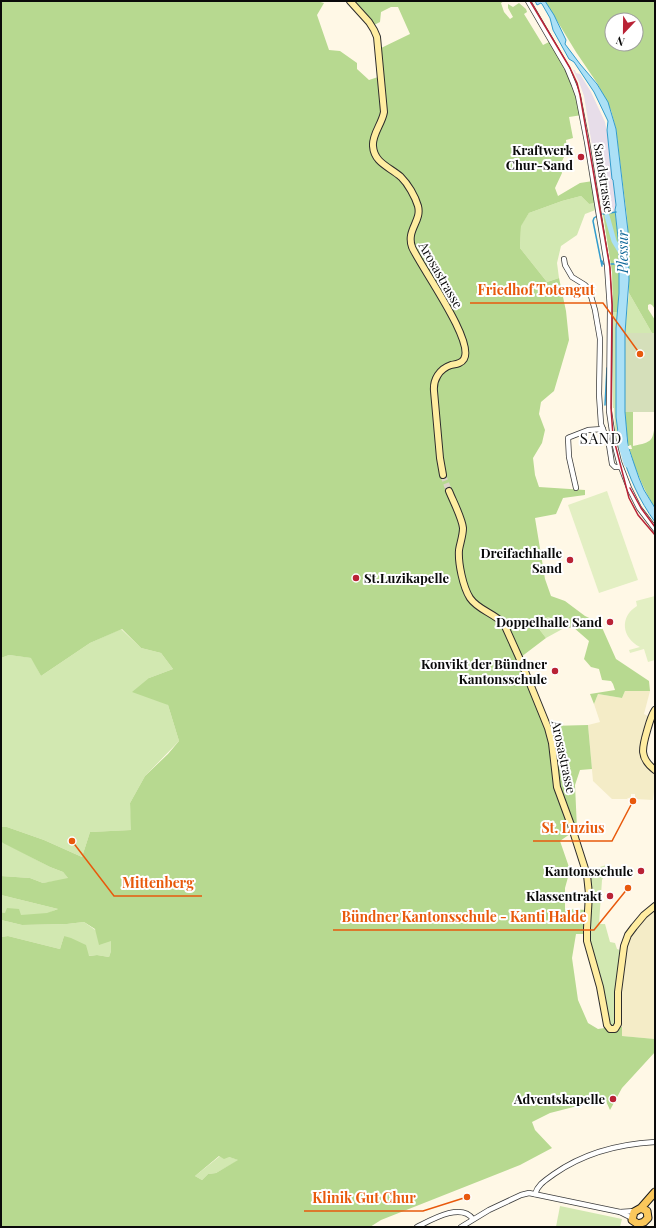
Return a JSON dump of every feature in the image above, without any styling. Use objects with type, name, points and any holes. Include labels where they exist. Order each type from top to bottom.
[{"type":"main road","name":"Arosastrasse","points":[[350,1],[372,26],[378,41],[384,112],[374,137],[373,151],[378,160],[402,178],[416,201],[418,212],[410,235],[410,242],[448,307],[460,333],[465,350],[465,357],[462,361],[443,369],[437,376],[434,384],[440,458],[443,474]]},
{"type":"main road","name":"Arosastrasse","points":[[449,490],[462,526],[463,533],[459,556],[466,592],[475,604],[504,624],[550,734],[557,787],[587,876],[589,894],[587,941],[601,992],[607,1025],[610,1029],[616,1029],[618,1024],[618,992],[622,953],[625,943],[634,927],[644,915],[655,906]]},
{"type":"main road","points":[[655,710],[651,718],[643,749],[645,760],[655,770]]},
{"type":"main road","points":[[645,1213],[633,1214],[634,1223],[641,1224],[644,1222],[645,1213],[655,1193]]},
{"type":"street","name":"Sandstrasse","points":[[528,1],[571,77],[578,96],[607,265],[610,313],[609,411],[614,445],[620,467],[636,502],[644,516],[655,529]]},
{"type":"street","points":[[564,260],[572,277],[590,290],[600,339],[601,421],[609,445],[612,464],[615,467],[620,467]]},
{"type":"street","points":[[576,488],[568,455],[568,438],[586,431],[603,429]]},
{"type":"street","points":[[535,1194],[538,1187],[545,1180],[581,1158],[620,1146],[655,1142]]},
{"type":"street","points":[[461,1227],[473,1219],[521,1195],[529,1193],[620,1212],[645,1213]]},
{"type":"street","points":[[417,1227],[439,1217],[457,1212],[468,1214],[473,1219]]},
{"type":"street","points":[[620,1212],[634,1223]]},
{"type":"shaded area","points":[[573,70],[580,74],[591,92],[605,122],[609,143],[616,205],[615,212],[603,214],[584,96]]},
{"type":"shaded area","points":[[625,691],[650,691],[644,714],[648,716],[640,750],[644,765],[655,775],[655,791],[653,800],[635,799],[635,794],[631,794],[631,798],[627,799],[612,799],[593,781],[588,725],[600,722],[594,704],[598,694],[622,698]]},
{"type":"shaded area","points":[[655,906],[655,1039],[621,1036],[618,1026],[617,1009],[628,935]]},
{"type":"green space","points":[[1,1],[317,1],[324,3],[317,15],[329,50],[340,51],[357,63],[357,69],[369,80],[381,76],[379,49],[410,34],[398,7],[391,7],[381,12],[380,22],[372,26],[350,1],[504,1],[501,3],[504,12],[510,19],[513,17],[508,8],[508,4],[513,7],[519,3],[526,9],[527,12],[524,14],[543,45],[551,41],[571,77],[582,115],[569,117],[573,138],[566,140],[567,151],[560,165],[562,173],[555,188],[558,196],[580,183],[593,181],[597,203],[589,204],[581,196],[562,201],[529,213],[521,226],[520,248],[547,282],[559,278],[566,311],[569,340],[554,391],[541,402],[539,414],[545,430],[542,443],[533,458],[535,475],[539,487],[585,490],[585,495],[563,498],[556,514],[535,518],[545,579],[551,596],[565,601],[585,616],[600,623],[616,659],[649,681],[650,691],[625,691],[622,698],[598,694],[594,704],[590,694],[615,690],[613,684],[611,681],[602,680],[599,669],[591,667],[584,659],[589,641],[573,627],[568,628],[548,617],[536,625],[546,638],[521,657],[550,726],[588,725],[592,769],[580,770],[575,785],[577,829],[560,841],[570,870],[565,888],[565,909],[588,910],[587,934],[576,934],[572,958],[578,1000],[588,1023],[598,1029],[618,1026],[622,1027],[622,1036],[655,1039],[655,1052],[622,1088],[610,1110],[605,1099],[550,1113],[532,1122],[535,1130],[552,1148],[520,1165],[381,1220],[370,1227],[1,1227],[1,937],[8,936],[60,949],[64,936],[86,945],[89,956],[97,955],[109,957],[111,951],[111,941],[99,945],[95,929],[84,922],[22,925],[1,920],[1,912],[5,913],[7,908],[19,909],[21,915],[47,913],[58,909],[1,895],[1,876],[30,878],[43,883],[68,878],[63,872],[3,843],[1,841],[1,827],[7,827],[44,840],[82,857],[90,832],[131,830],[130,803],[145,776],[179,741],[168,705],[132,692],[149,678],[173,669],[161,653],[141,648],[122,629],[90,643],[41,676],[31,658],[9,655],[1,658]],"holes":[[[219,1156],[224,1159],[229,1157],[238,1160],[216,1173],[208,1174],[202,1180],[195,1176]]]},
{"type":"green space","points":[[545,1],[655,1],[655,309],[650,304],[648,305],[648,309],[655,320],[655,333],[652,333],[629,293],[627,217],[616,129],[611,110],[597,83]]},
{"type":"green space","points":[[581,196],[589,204],[597,203],[598,209],[585,214],[577,235],[561,246],[557,263],[559,278],[547,282],[520,248],[521,225],[529,213]]},
{"type":"green space","points":[[615,212],[619,262],[618,312],[613,312],[612,272],[603,214]]},
{"type":"green space","points":[[629,293],[652,333],[625,333]]},
{"type":"green space","points":[[613,312],[618,312],[616,328],[616,417],[620,447],[618,448],[613,408]]},
{"type":"green space","points":[[625,333],[655,333],[655,412],[625,412]]},
{"type":"green space","points":[[625,412],[633,412],[633,446],[651,440],[654,433],[655,421],[655,508],[637,472],[629,449],[632,449],[631,445],[628,446]]},
{"type":"green space","points":[[607,491],[638,580],[599,593],[568,505]]},
{"type":"green space","points":[[655,596],[655,660],[648,662],[644,649],[630,653],[629,650],[640,647],[629,638],[626,633],[625,621],[631,611],[637,606],[636,601]]},
{"type":"green space","points":[[548,617],[566,627],[546,638],[536,625]]},
{"type":"green space","points":[[121,629],[141,648],[161,653],[173,669],[149,678],[168,705],[179,741],[145,776],[130,803],[132,830],[90,832],[82,857],[44,840],[7,827],[1,827],[1,658],[9,655],[32,658],[41,676],[90,643]]},
{"type":"green space","points":[[1,841],[50,867],[63,872],[69,879],[43,883],[30,878],[1,876]]},
{"type":"green space","points":[[610,864],[602,880],[599,924],[605,924],[610,942],[615,943],[617,949],[623,951],[618,1022],[610,1029],[587,941],[586,871]]},
{"type":"green space","points":[[1,895],[58,909],[48,914],[41,915],[24,915],[1,912]]},
{"type":"green space","points":[[1,920],[22,925],[84,922],[111,941],[111,951],[109,957],[97,955],[88,956],[64,936],[60,949],[8,936],[1,937]]},
{"type":"green space","points":[[220,1156],[239,1160],[216,1173],[208,1174],[202,1180],[195,1176]]},
{"type":"green space","points":[[560,1206],[622,1219],[620,1227],[556,1227]]},
{"type":"water","points":[[535,1],[545,1],[554,15],[566,40],[565,44],[597,84],[608,102],[616,129],[628,231],[629,280],[625,333],[625,412],[628,446],[620,447],[616,417],[616,328],[619,293],[619,247],[615,210],[616,205],[607,130],[608,121],[594,92],[574,62],[569,59],[553,30],[550,18],[542,4],[537,5]]},
{"type":"water","points":[[629,449],[644,490],[655,508],[655,522],[639,497],[624,461],[621,451]]},
{"type":"waterway","points":[[603,214],[616,212]]},
{"type":"waterway","points":[[597,216],[593,221],[602,266]]},
{"type":"waterway","points":[[607,216],[614,241],[623,256]]},
{"type":"waterway","points":[[601,261],[605,264]]},
{"type":"waterway","points":[[611,264],[620,264]]},
{"type":"waterway","points":[[605,405],[607,368]]},
{"type":"waterway","name":"Plessur","points":[[621,434],[628,463]]},
{"type":"tunnel","points":[[443,475],[449,491]]},
{"type":"railway","points":[[530,1],[570,68],[577,83],[580,95],[610,268],[612,305],[611,408],[613,436],[629,498],[638,515],[655,535]]},
{"type":"railway","points":[[630,488],[641,508],[655,527]]},
{"type":"place","name":"Kraftwerk Chur-Sand","points":[[581,157]]},
{"type":"place","name":"Friedhof Totengut","points":[[640,354]]},
{"type":"place","name":"Dreifachhalle Sand","points":[[570,560]]},
{"type":"place","name":"St.Luzikapelle","points":[[356,578]]},
{"type":"place","name":"Doppelhalle Sand","points":[[610,622]]},
{"type":"place","name":"Konvikt der Bündner Kantonsschule","points":[[555,671]]},
{"type":"place","name":"St. Luzius","points":[[633,801]]},
{"type":"place","name":"Mittenberg","points":[[72,841]]},
{"type":"place","name":"Kantonsschule","points":[[641,871]]},
{"type":"place","name":"Bündner Kantonsschule - Kanti Halde","points":[[628,888]]},
{"type":"place","name":"Klassentrakt","points":[[610,896]]},
{"type":"place","name":"Adventskapelle","points":[[613,1099]]},
{"type":"place","name":"Klinik Gut Chur","points":[[467,1197]]},
{"type":"district","name":"SAND","points":[[601,439]]}]
